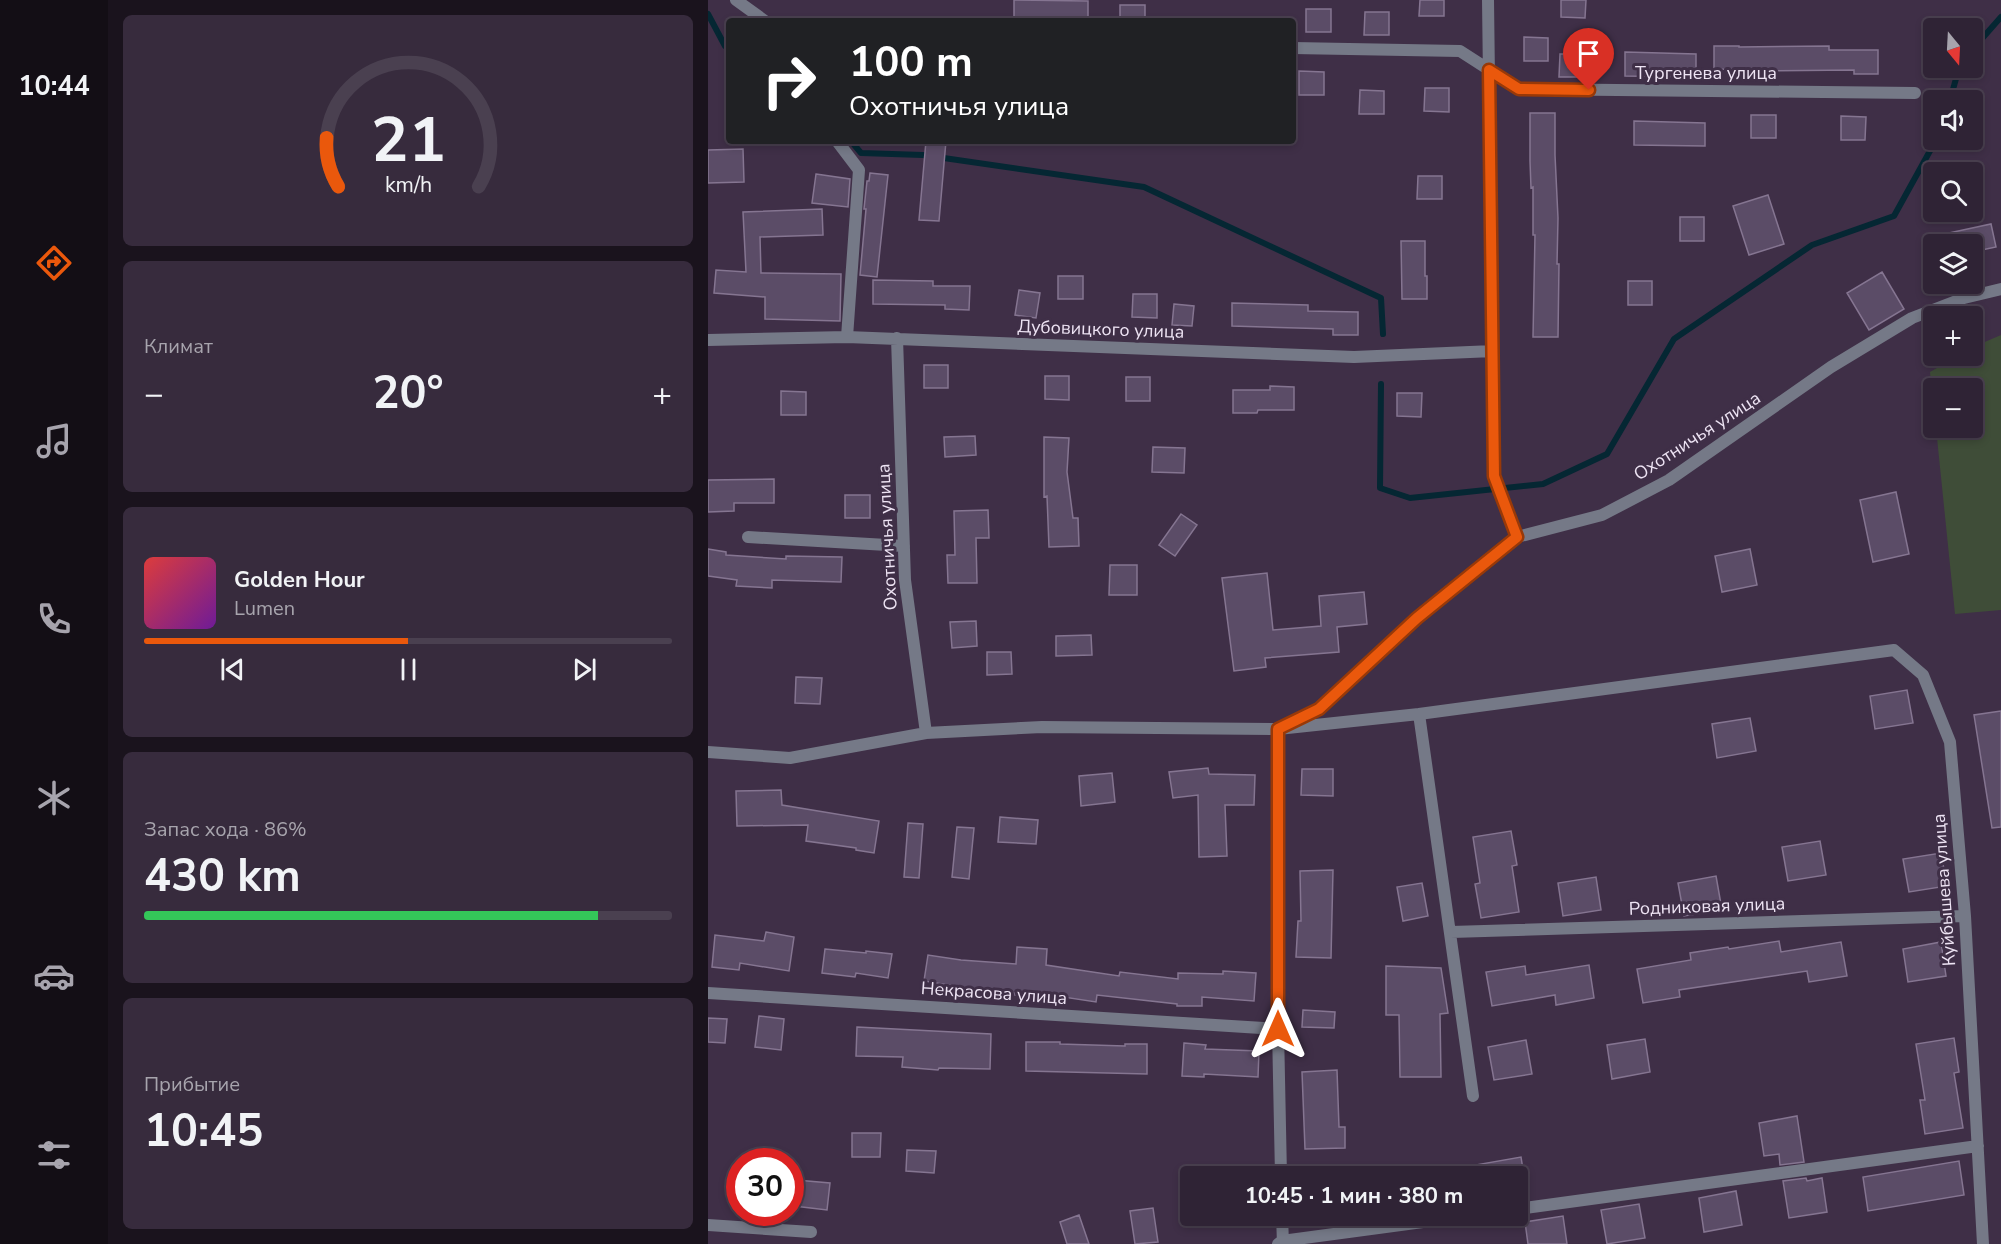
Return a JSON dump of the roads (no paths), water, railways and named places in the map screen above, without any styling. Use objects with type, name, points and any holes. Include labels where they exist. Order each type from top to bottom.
[{"type":"street","points":[[736,0],[761,18]]},
{"type":"street","points":[[1488,0],[1494,476],[1517,537]]},
{"type":"street","name":"Тургенева улица","points":[[1296,48],[1460,51],[1519,89],[1915,93]]},
{"type":"street","points":[[839,144],[859,170],[847,337]]},
{"type":"street","name":"Охотничья улица","points":[[1278,729],[1319,709],[1417,618],[1517,537],[1602,515],[1660,485],[1831,367],[1912,318],[1964,298],[2001,289]]},
{"type":"street","name":"Дубовицкого улица","points":[[708,340],[847,337],[1354,357],[1493,351]]},
{"type":"street","name":"Охотничья улица","points":[[897,339],[904,580],[926,733]]},
{"type":"street","points":[[748,537],[904,546]]},
{"type":"street","name":"Охотничья улица","points":[[708,752],[790,758],[926,733],[1042,727],[1278,729],[1419,714],[1894,650]]},
{"type":"street","name":"Куйбышева улица","points":[[1894,650],[1923,675],[1950,742],[1965,916],[1983,1244]]},
{"type":"street","points":[[1419,714],[1473,1096]]},
{"type":"street","points":[[1278,729],[1278,1029],[1281,1166]]},
{"type":"street","name":"Родниковая улица","points":[[1450,932],[1965,916]]},
{"type":"street","name":"Некрасова улица","points":[[708,993],[1278,1029]]},
{"type":"street","points":[[1528,1208],[1978,1146]]},
{"type":"street","points":[[708,1225],[812,1232]]},
{"type":"street","points":[[1282,1226],[1281,1243],[1399,1226]]},
{"type":"waterway","points":[[708,14],[726,46]]},
{"type":"waterway","points":[[1983,37],[2001,17]]},
{"type":"waterway","points":[[1953,90],[1956,78]]},
{"type":"waterway","points":[[854,144],[861,153],[923,155],[1144,187],[1381,298],[1383,334]]},
{"type":"waterway","points":[[1381,384],[1380,488],[1410,498],[1543,484],[1607,454],[1674,339],[1812,245],[1894,216],[1930,150]]}]
